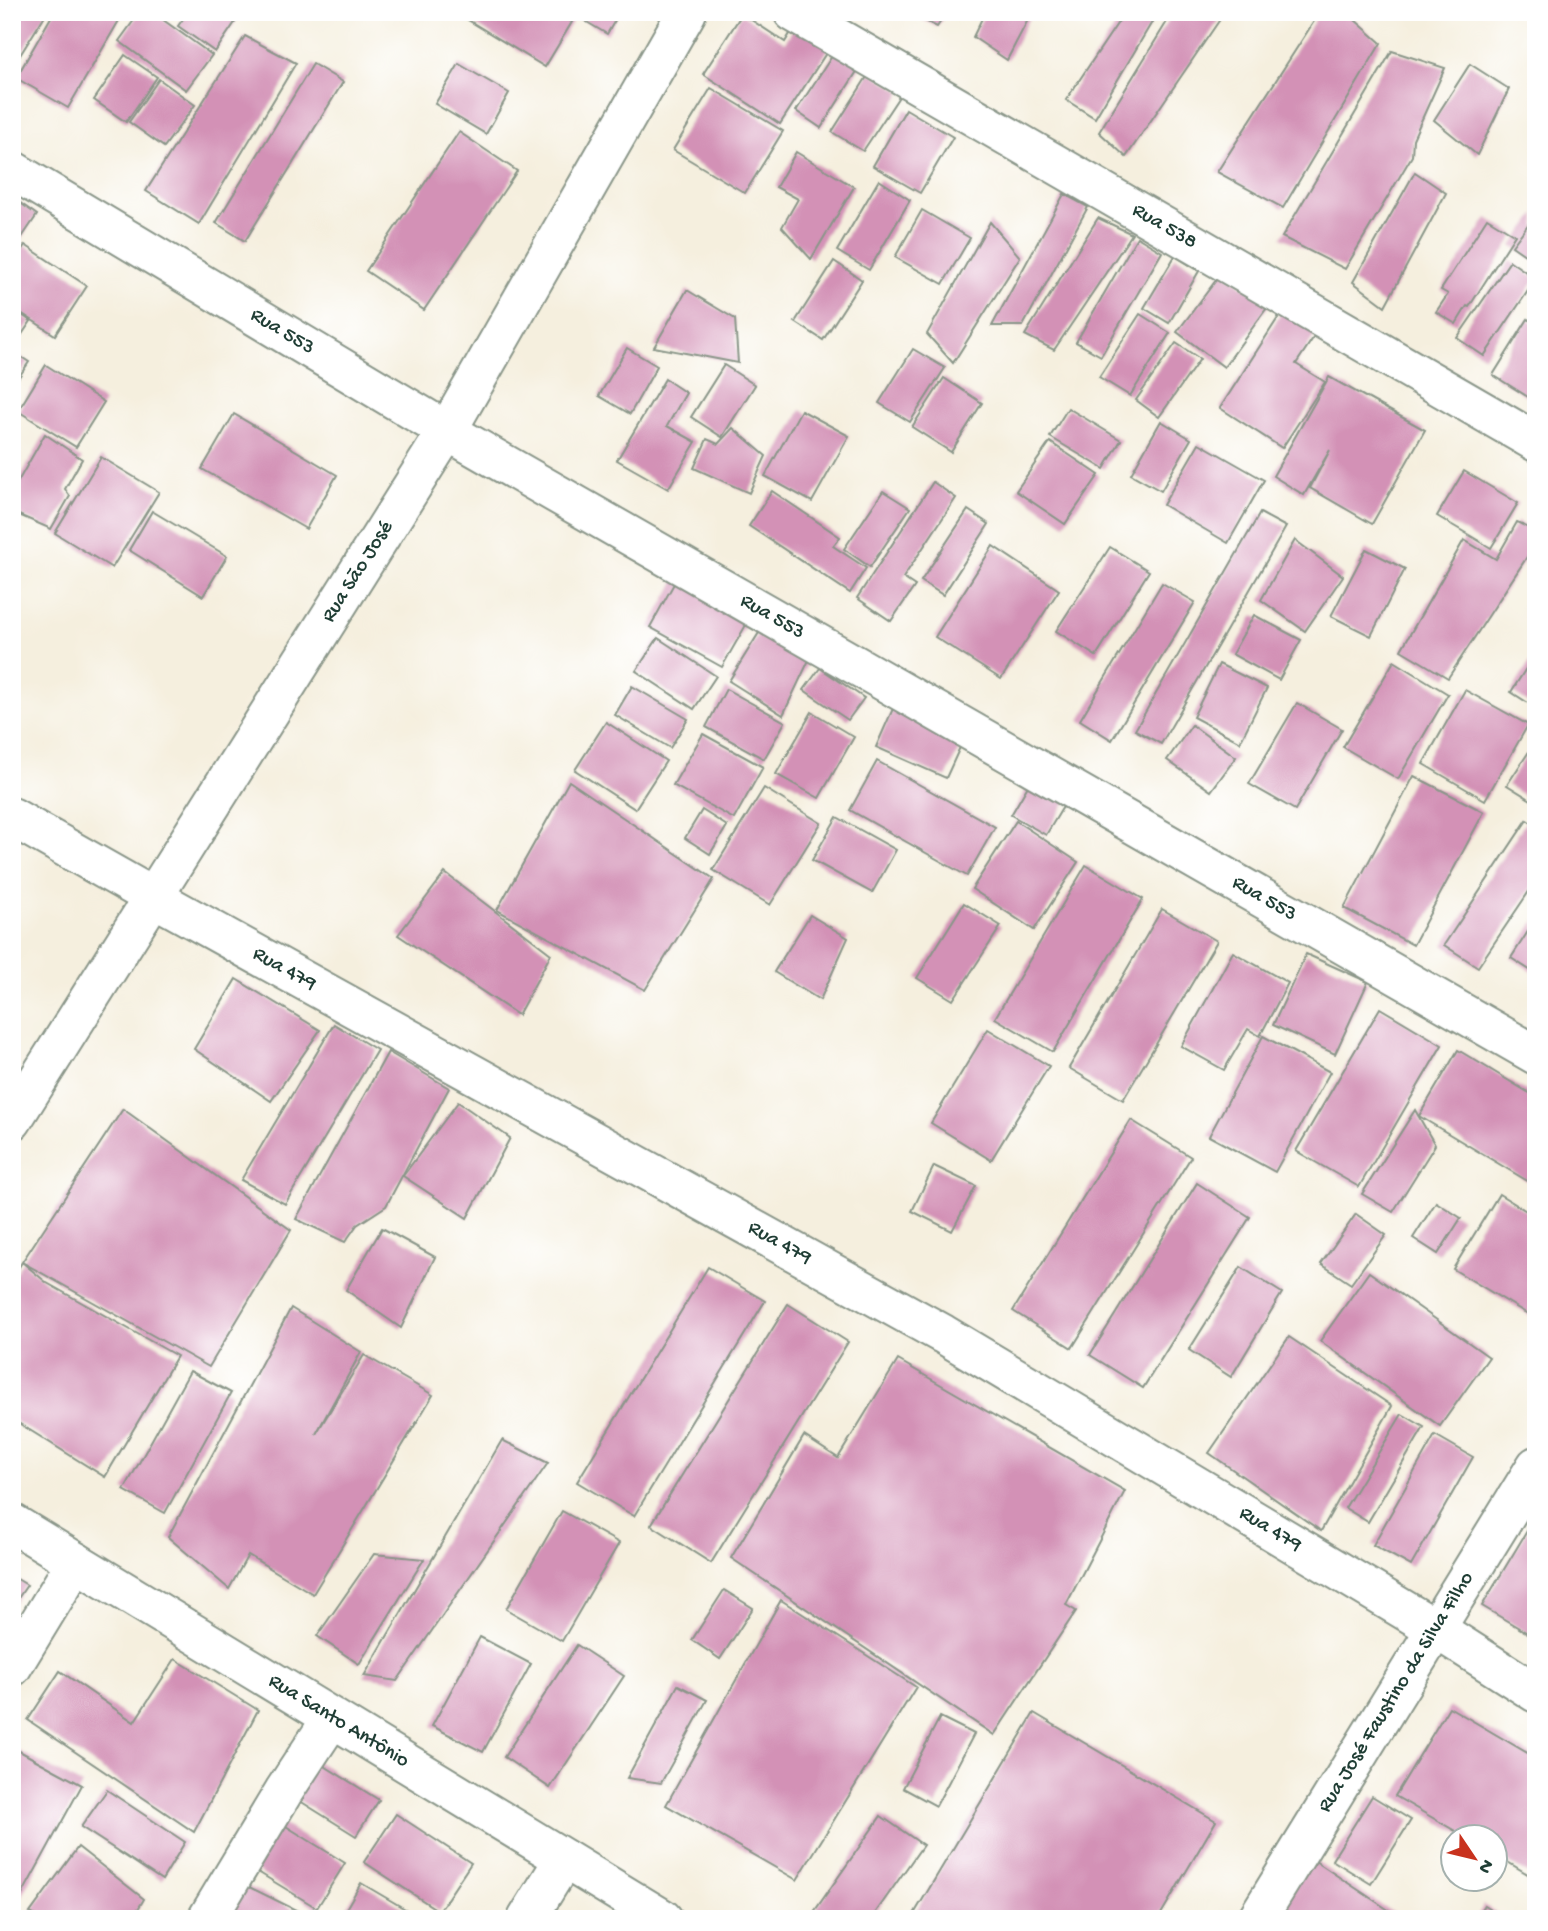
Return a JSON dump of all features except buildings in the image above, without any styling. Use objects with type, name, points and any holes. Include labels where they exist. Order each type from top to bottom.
[{"type":"street","name":"Rua São José","points":[[12,1121],[446,431],[687,12]]},
{"type":"street","name":"Rua 538","points":[[793,12],[1536,442]]},
{"type":"street","name":"Rua 553","points":[[12,170],[446,431],[1536,1055]]},
{"type":"street","name":"Rua 479","points":[[12,817],[943,1334],[1436,1629],[1536,1693]]},
{"type":"street","name":"Rua José Faustino da Silva Filho","points":[[1257,1919],[1536,1466]]},
{"type":"street","name":"Rua Santo Antônio","points":[[12,1523],[663,1919]]},
{"type":"street","points":[[12,1667],[76,1562]]},
{"type":"street","points":[[207,1919],[295,1773],[332,1718]]},
{"type":"street","points":[[527,1919],[565,1859]]}]
